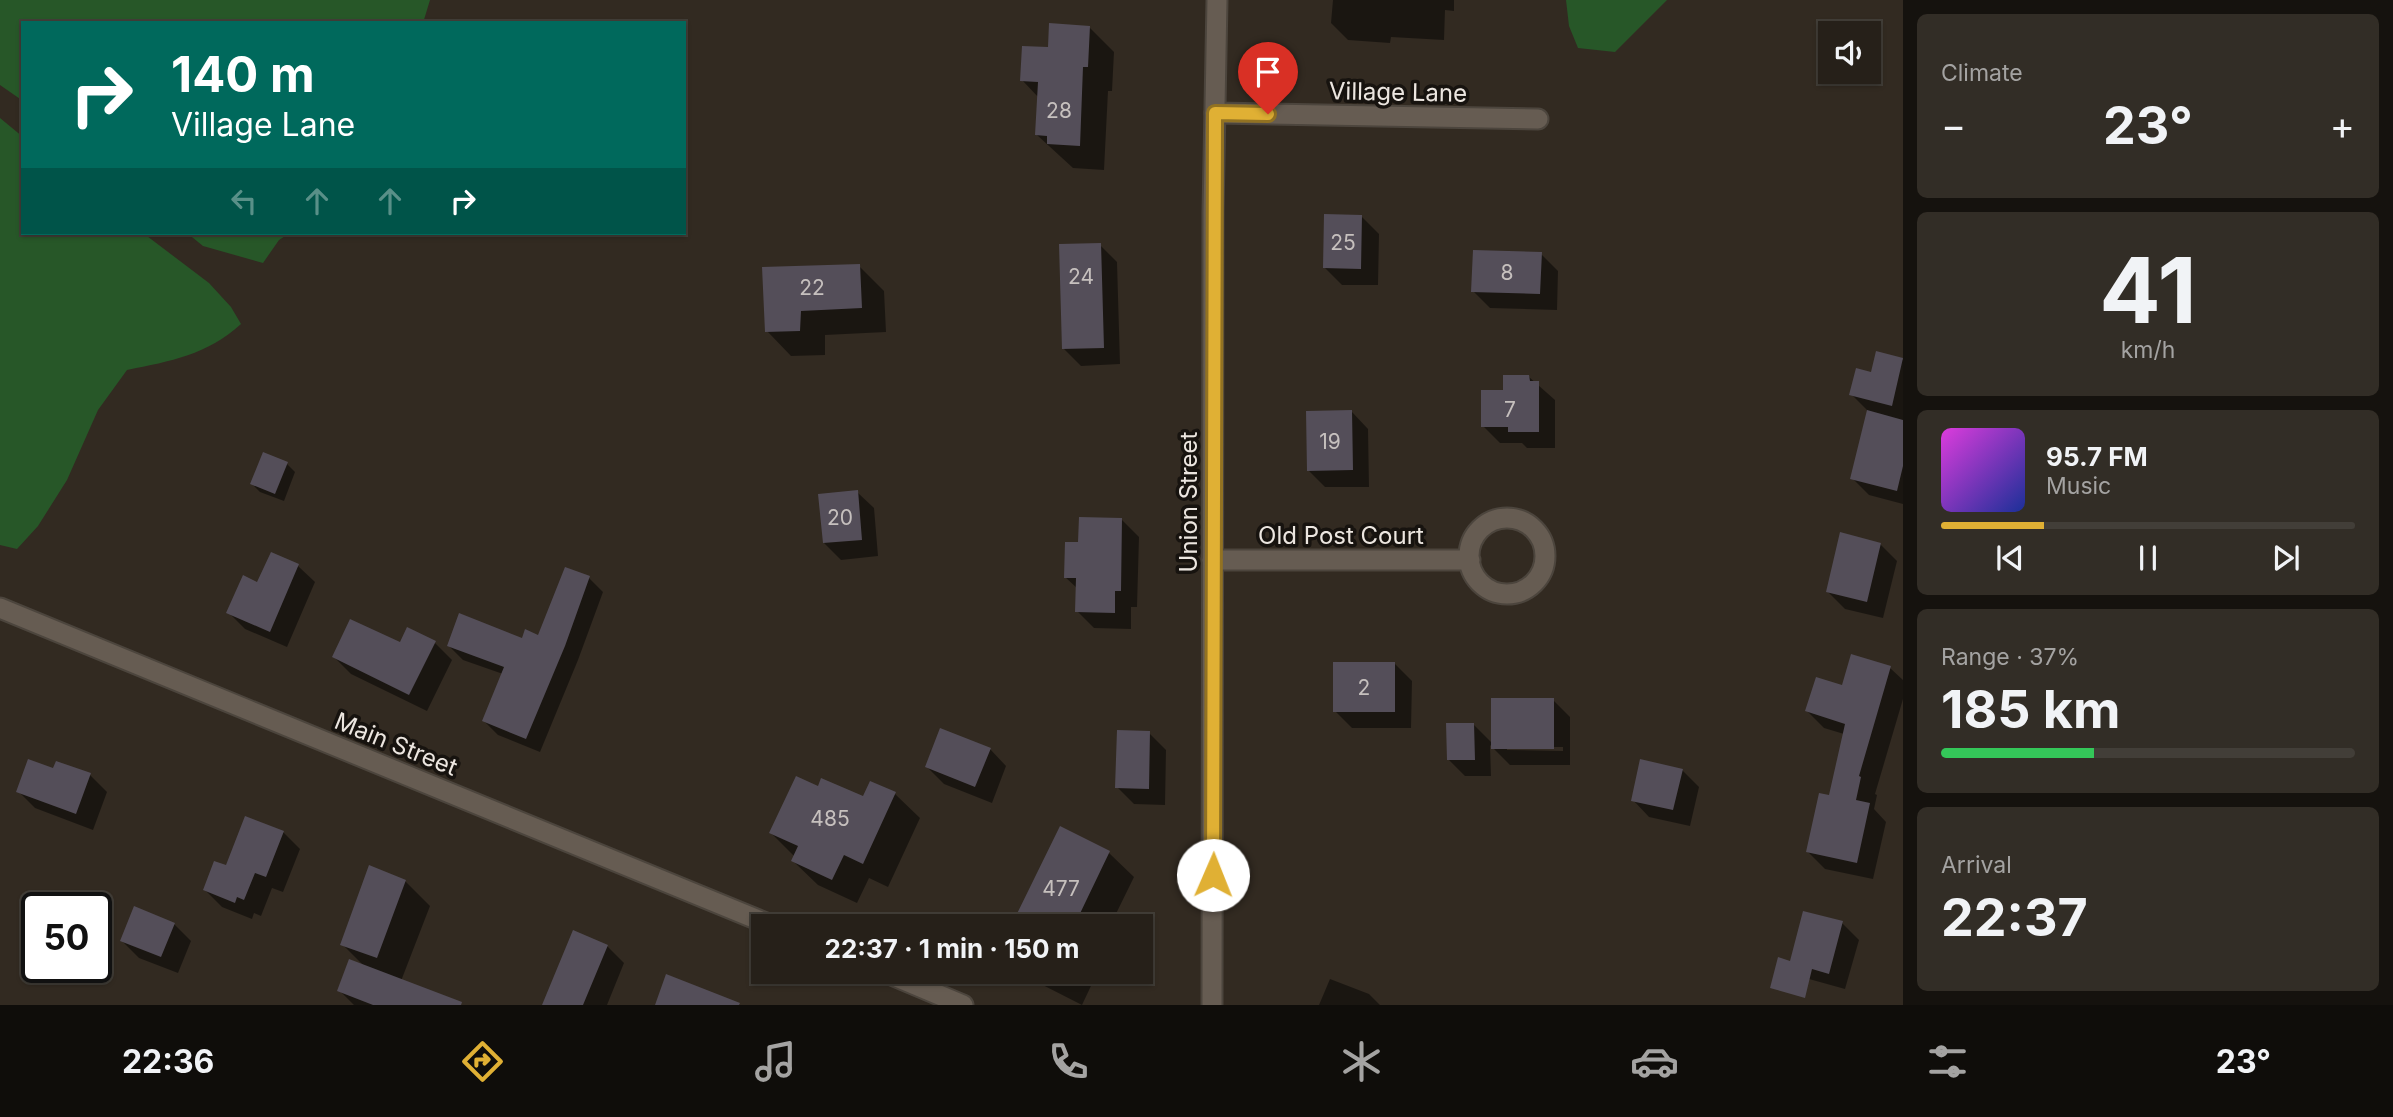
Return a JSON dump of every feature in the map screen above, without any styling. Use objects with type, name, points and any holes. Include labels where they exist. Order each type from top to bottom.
[{"type":"main road","name":"Union Street","points":[[1212,1005],[1217,0]]},
{"type":"main road","name":"Village Lane","points":[[1215,113],[1538,119]]},
{"type":"main road","name":"Old Post Court","points":[[1213,560],[1470,560]]},
{"type":"main road","name":"Main Street","points":[[0,608],[751,917]]},
{"type":"main road","points":[[913,984],[963,1005]]},
{"type":"green space","points":[[0,0],[430,0],[424,21],[21,21],[21,100],[0,85]]},
{"type":"green space","points":[[1566,0],[1667,0],[1615,52],[1578,48],[1569,26]]},
{"type":"green space","points":[[0,118],[21,135],[21,235],[146,235],[209,283],[231,307],[241,324],[202,350],[173,360],[127,370],[98,410],[67,480],[38,526],[17,549],[0,545]]},
{"type":"green space","points":[[189,235],[287,235],[279,240],[263,263],[203,246]]},
{"type":"building","points":[[1049,23],[1090,26],[1088,67],[1083,67],[1080,146],[1047,144],[1047,136],[1035,135],[1038,82],[1020,81],[1022,46],[1048,47]]},
{"type":"building","points":[[1324,214],[1362,215],[1361,269],[1323,268]]},
{"type":"building","points":[[1101,243],[1104,348],[1062,349],[1059,244]]},
{"type":"building","points":[[1473,250],[1542,252],[1540,294],[1471,292]]},
{"type":"building","points":[[860,264],[862,308],[801,311],[800,331],[765,332],[762,267]]},
{"type":"building","points":[[1876,351],[1903,358],[1892,406],[1849,395],[1856,368],[1871,372]]},
{"type":"building","points":[[1503,375],[1529,375],[1530,381],[1539,381],[1539,432],[1508,432],[1508,427],[1481,427],[1481,390],[1503,390]]},
{"type":"building","points":[[1352,410],[1353,470],[1307,471],[1306,411]]},
{"type":"building","points":[[1867,410],[1903,420],[1903,466],[1897,491],[1850,479]]},
{"type":"building","points":[[263,452],[288,462],[275,494],[250,484]]},
{"type":"building","points":[[858,490],[862,540],[823,543],[818,494]]},
{"type":"building","points":[[1079,517],[1122,518],[1121,591],[1115,591],[1115,613],[1075,612],[1076,578],[1064,578],[1065,542],[1078,542]]},
{"type":"building","points":[[1840,532],[1881,543],[1867,602],[1826,592]]},
{"type":"building","points":[[271,552],[299,564],[270,632],[226,613],[243,575],[257,582]]},
{"type":"building","points":[[565,567],[590,576],[565,646],[526,739],[482,721],[504,667],[447,646],[459,613],[522,638],[525,629],[538,635]]},
{"type":"building","points":[[350,619],[400,642],[407,627],[436,641],[409,695],[332,657]]},
{"type":"building","points":[[1851,654],[1891,666],[1859,776],[1861,777],[1856,800],[1870,803],[1857,863],[1806,852],[1819,793],[1829,795],[1845,724],[1805,711],[1816,677],[1842,685]]},
{"type":"building","points":[[1333,662],[1395,662],[1395,712],[1333,712]]},
{"type":"building","points":[[1491,698],[1554,698],[1554,749],[1491,749]]},
{"type":"building","points":[[1446,723],[1474,723],[1475,760],[1447,760]]},
{"type":"building","points":[[940,728],[991,748],[975,787],[925,767]]},
{"type":"building","points":[[1117,730],[1150,731],[1149,789],[1115,788]]},
{"type":"building","points":[[28,759],[53,768],[56,761],[91,773],[76,814],[16,792]]},
{"type":"building","points":[[1640,759],[1683,769],[1673,810],[1631,801]]},
{"type":"building","points":[[796,776],[818,786],[821,778],[863,796],[870,781],[896,792],[863,864],[844,855],[832,880],[791,861],[798,846],[769,833]]},
{"type":"building","points":[[245,816],[284,831],[266,877],[255,873],[244,900],[237,897],[235,903],[203,890],[214,861],[226,865]]},
{"type":"building","points":[[1060,826],[1110,851],[1080,914],[1017,914]]},
{"type":"building","points":[[369,865],[406,880],[377,958],[340,945]]},
{"type":"building","points":[[134,906],[175,923],[161,957],[120,941]]},
{"type":"building","points":[[1803,911],[1843,921],[1829,974],[1812,969],[1805,998],[1770,988],[1778,957],[1790,961]]},
{"type":"building","points":[[573,930],[608,945],[583,1005],[542,1005]]},
{"type":"building","points":[[349,959],[462,1002],[461,1005],[373,1005],[337,991]]},
{"type":"building","points":[[666,974],[740,1003],[655,1005]]},
{"type":"route","points":[[1213,875],[1215,113],[1268,114]]}]
